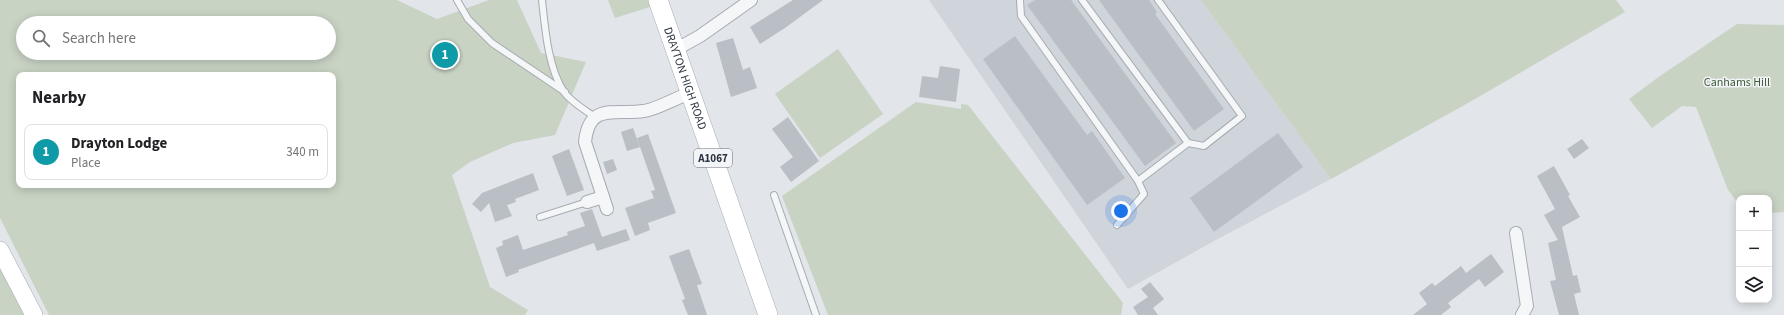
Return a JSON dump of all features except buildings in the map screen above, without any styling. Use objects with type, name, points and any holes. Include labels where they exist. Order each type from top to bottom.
[{"type":"main road","name":"DRAYTON HIGH ROAD","points":[[658,0],[768,315]]},
{"type":"street","points":[[675,50],[700,36],[751,0]]},
{"type":"street","points":[[607,208],[602,197],[585,142],[586,130],[589,123],[602,113],[613,111],[644,111],[690,93]]},
{"type":"street","points":[[587,202],[602,197]]},
{"type":"street","points":[[1516,233],[1527,306],[1522,315]]},
{"type":"street","points":[[0,250],[34,315]]},
{"type":"lane","points":[[457,0],[468,19],[492,43],[565,92],[595,117]]},
{"type":"lane","points":[[542,0],[545,30],[555,72],[565,92]]},
{"type":"lane","points":[[1020,0],[1022,16],[1138,181],[1144,194],[1117,225]]},
{"type":"lane","points":[[1082,0],[1188,143],[1204,146],[1242,116],[1158,0]]},
{"type":"lane","points":[[1138,181],[1188,143]]},
{"type":"lane","points":[[774,195],[816,315]]},
{"type":"lane","points":[[540,217],[587,202]]},
{"type":"shaded area","points":[[929,0],[1201,0],[1331,179],[1214,241],[1128,289]]},
{"type":"green space","points":[[0,0],[397,0],[437,19],[489,0],[517,0],[541,53],[586,62],[555,135],[513,143],[470,162],[452,175],[490,287],[528,310],[525,315],[49,315],[0,218]]},
{"type":"green space","points":[[608,0],[651,0],[653,6],[615,18]]},
{"type":"green space","points":[[1201,0],[1616,0],[1625,12],[1468,103],[1331,179]]},
{"type":"green space","name":"Canhams Hill","points":[[1737,24],[1784,25],[1784,212],[1772,213],[1772,195],[1736,195],[1736,200],[1728,190],[1696,107],[1682,106],[1652,128],[1629,99],[1660,76]]},
{"type":"green space","points":[[838,49],[883,114],[820,158],[775,94]]},
{"type":"green space","points":[[916,102],[961,109],[961,104],[968,105],[1123,303],[1121,315],[828,315],[782,196]]},
{"type":"green space","points":[[0,265],[26,315],[0,315]]},
{"type":"place","name":"Drayton Lodge","points":[[445,55]]}]
